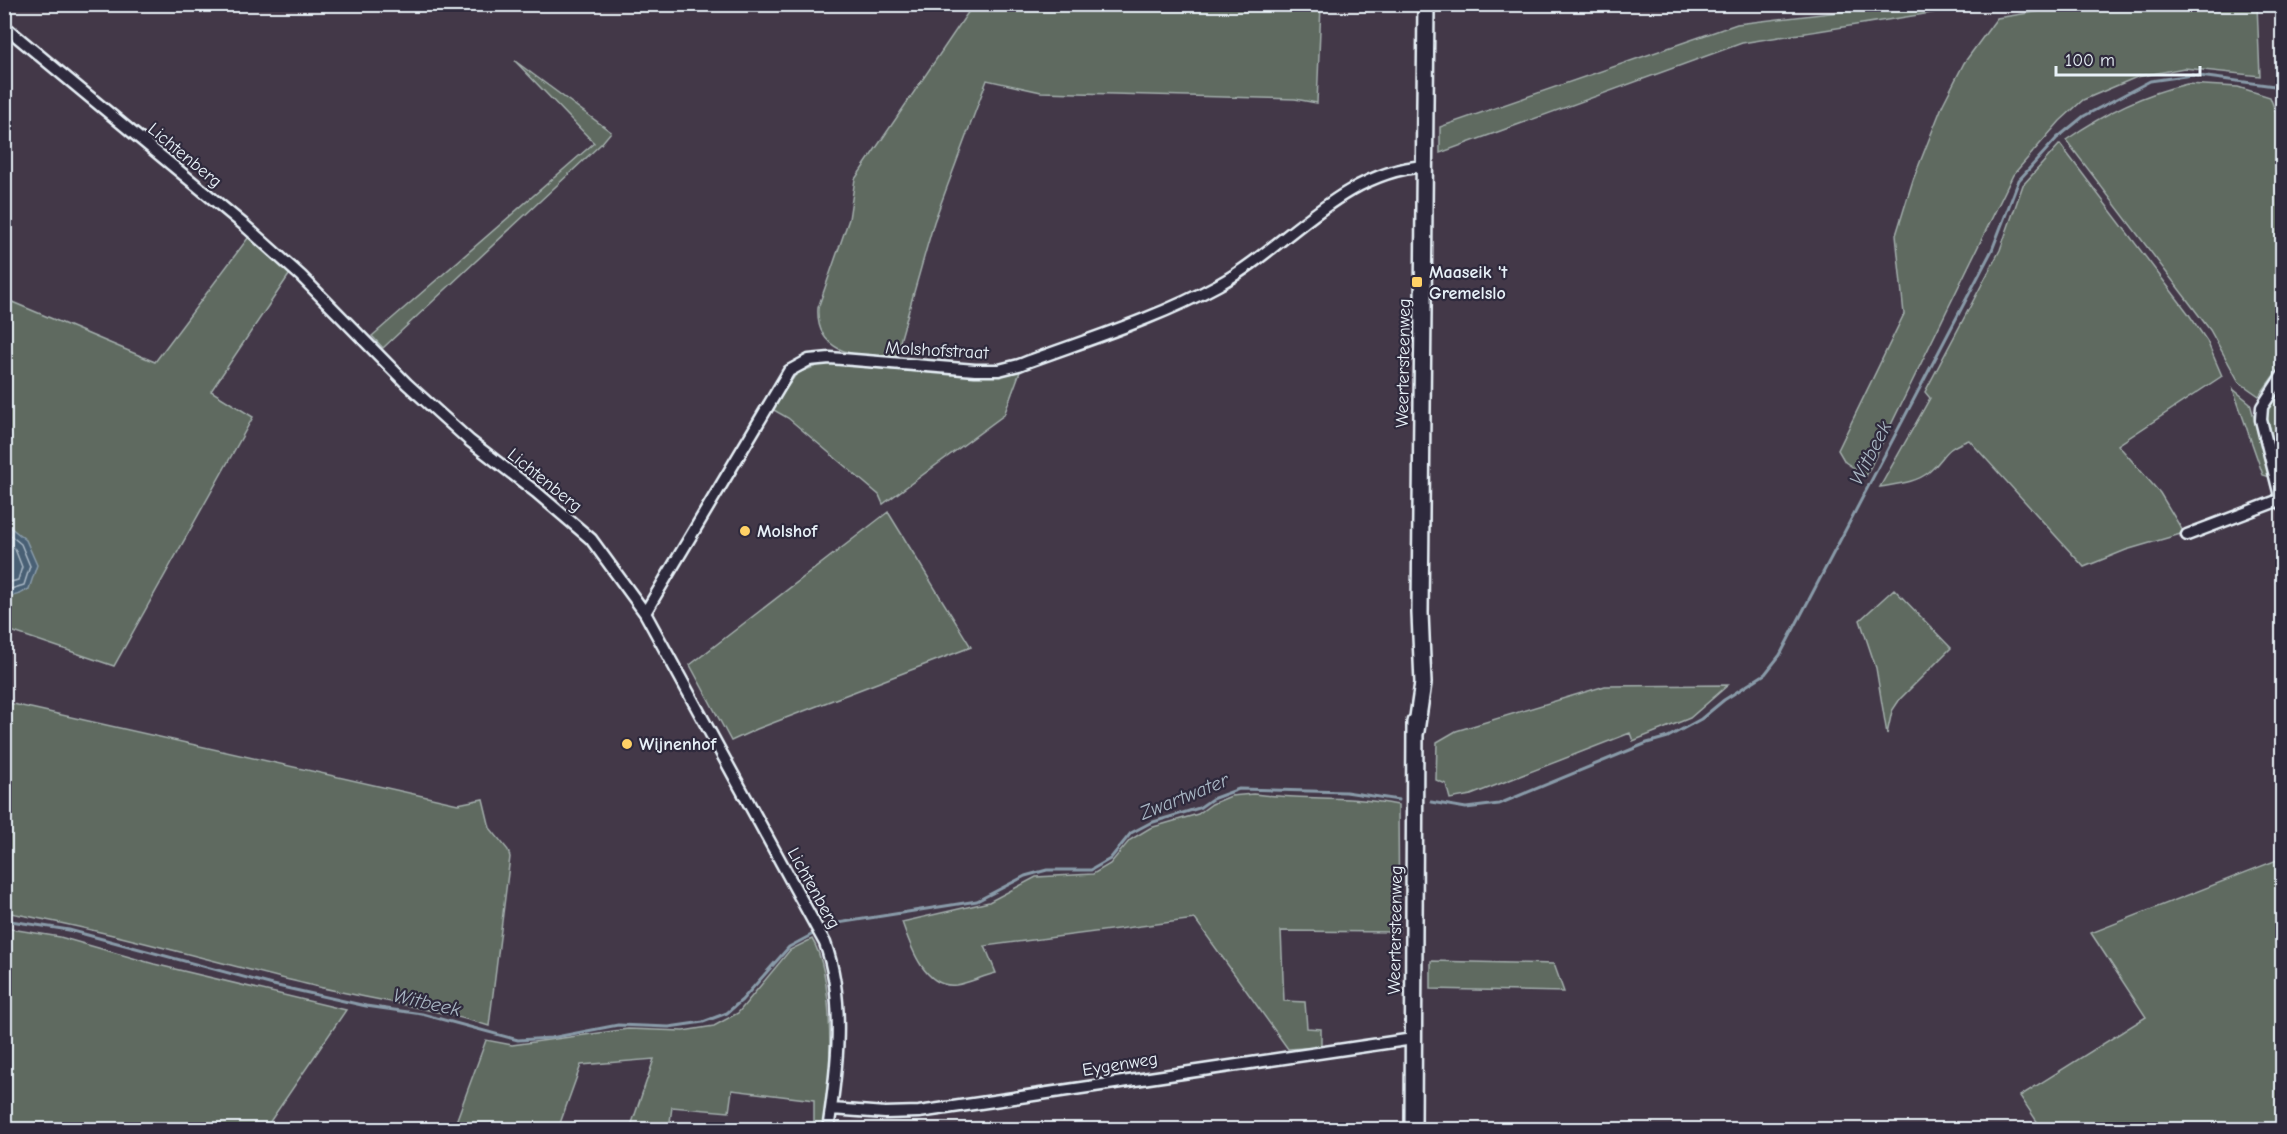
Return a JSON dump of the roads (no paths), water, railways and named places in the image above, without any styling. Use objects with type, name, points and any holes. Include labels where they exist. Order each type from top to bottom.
[{"type":"main road","name":"Weertersteenweg","points":[[1413,1130],[1416,731],[1423,683],[1420,613],[1426,4]]},
{"type":"street","name":"Lichtenberg","points":[[4,26],[243,224],[300,276],[407,384],[470,441],[536,492],[591,539],[645,614],[825,943],[830,958],[836,998],[837,1058],[828,1130]]},
{"type":"street","name":"Molshofstraat","points":[[645,614],[789,371],[809,360],[830,358],[975,370],[999,370],[1019,365],[1189,301],[1222,283],[1337,197],[1397,171],[1425,166]]},
{"type":"street","points":[[2187,535],[2282,502],[2261,420],[2262,407],[2283,376]]},
{"type":"street","name":"Eygenweg","points":[[832,1108],[885,1113],[919,1112],[1413,1039]]},
{"type":"water","points":[[5,523],[26,540],[37,565],[29,589],[17,595],[4,597]]},
{"type":"waterway","name":"Witbeek","points":[[1431,802],[1466,808],[1499,804],[1647,743],[1668,737],[1701,719],[1724,700],[1765,674],[1780,655],[1992,250],[2019,180],[2057,138],[2084,116],[2150,81],[2192,75],[2282,87]]},
{"type":"waterway","name":"Zwartwater","points":[[824,928],[838,923],[977,901],[1025,876],[1047,870],[1091,870],[1110,859],[1131,833],[1150,823],[1199,808],[1212,799],[1239,789],[1346,792],[1399,800]]},
{"type":"waterway","name":"Witbeek","points":[[4,920],[69,930],[273,985],[366,1006],[422,1014],[518,1040],[551,1038],[618,1025],[669,1027],[703,1022],[727,1013],[742,1000],[789,947],[815,933]]},
{"type":"place","name":"Maaseik 't Gremelslo","points":[[1417,282]]},
{"type":"place","name":"Molshof","points":[[745,531]]},
{"type":"place","name":"Wijnenhof","points":[[627,744]]}]
